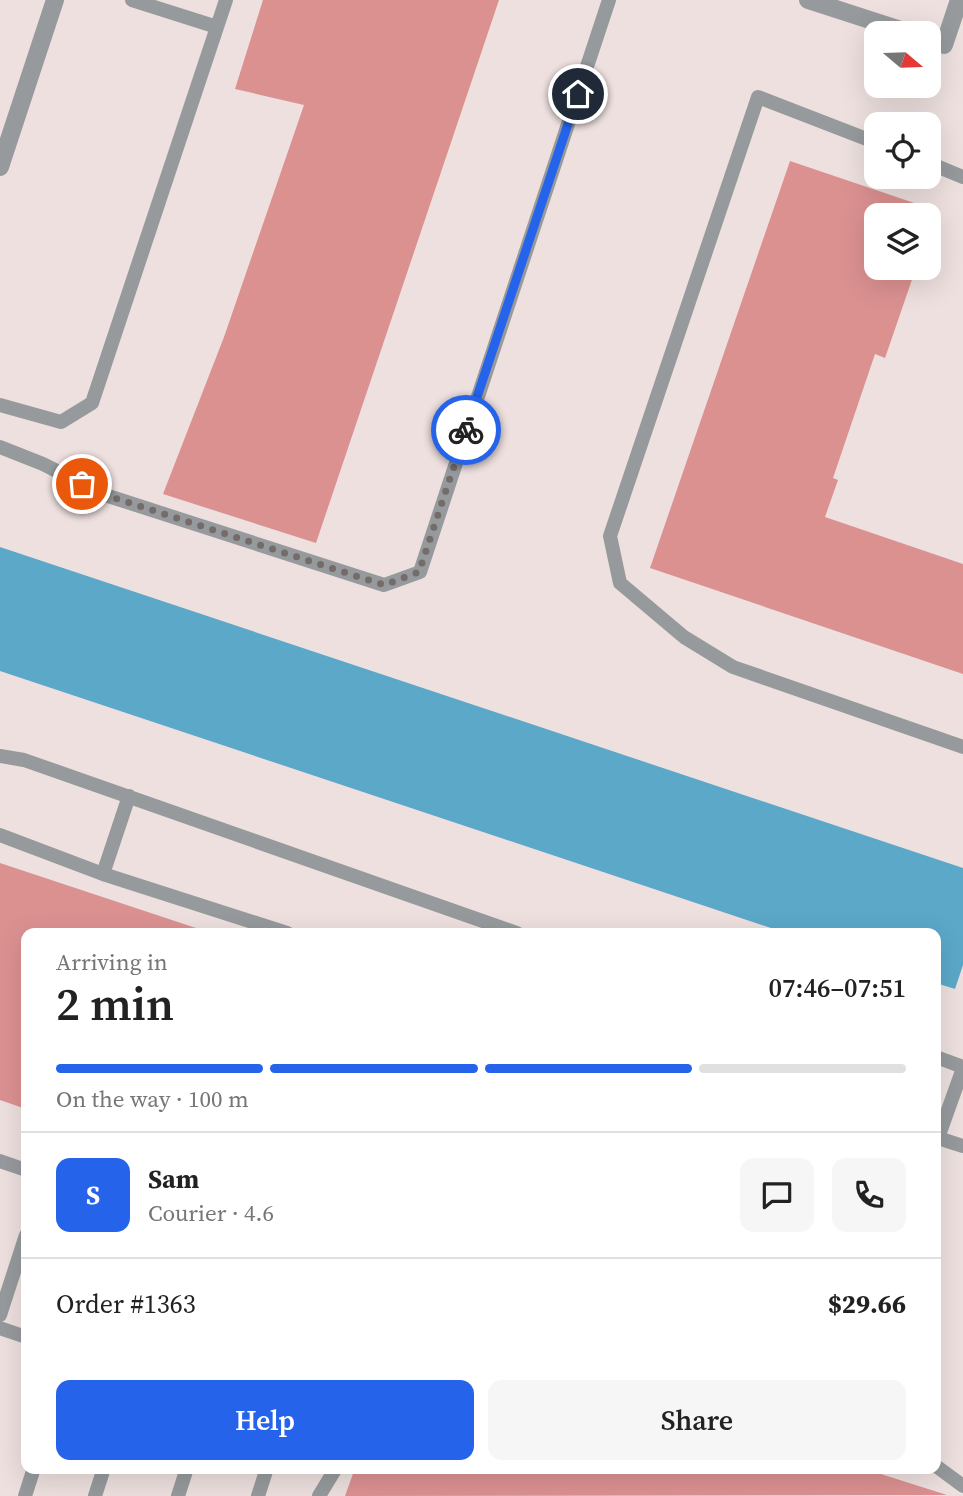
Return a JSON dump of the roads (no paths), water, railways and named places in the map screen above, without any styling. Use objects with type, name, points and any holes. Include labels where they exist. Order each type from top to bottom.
[{"type":"street","points":[[0,167],[55,0]]},
{"type":"street","points":[[808,0],[873,21]]},
{"type":"street","points":[[942,43],[959,0]]},
{"type":"lane","points":[[132,0],[216,27]]},
{"type":"lane","points":[[0,405],[61,422],[92,403],[226,0]]},
{"type":"lane","points":[[0,447],[43,464],[102,494],[384,585],[419,572],[609,0]]},
{"type":"lane","points":[[864,138],[758,97],[610,536],[620,583],[684,637],[733,667],[963,747]]},
{"type":"lane","points":[[941,168],[963,177]]},
{"type":"lane","points":[[0,756],[24,760],[129,796],[488,928]]},
{"type":"lane","points":[[103,874],[129,796]]},
{"type":"lane","points":[[0,835],[103,874],[271,928]]},
{"type":"lane","points":[[941,1059],[963,1067],[941,1129]]},
{"type":"lane","points":[[941,1139],[963,1146]]},
{"type":"lane","points":[[0,1161],[21,1168]]},
{"type":"lane","points":[[0,1315],[21,1250]]},
{"type":"lane","points":[[0,1328],[21,1335]]},
{"type":"lane","points":[[941,1470],[963,1486]]},
{"type":"lane","points":[[25,1496],[32,1474]]},
{"type":"lane","points":[[95,1496],[102,1474]]},
{"type":"lane","points":[[178,1496],[185,1474]]},
{"type":"lane","points":[[258,1496],[265,1474]]},
{"type":"lane","points":[[319,1496],[332,1474]]},
{"type":"water","points":[[0,547],[963,868],[963,965],[955,989],[941,985],[941,928],[771,928],[0,671]]}]
